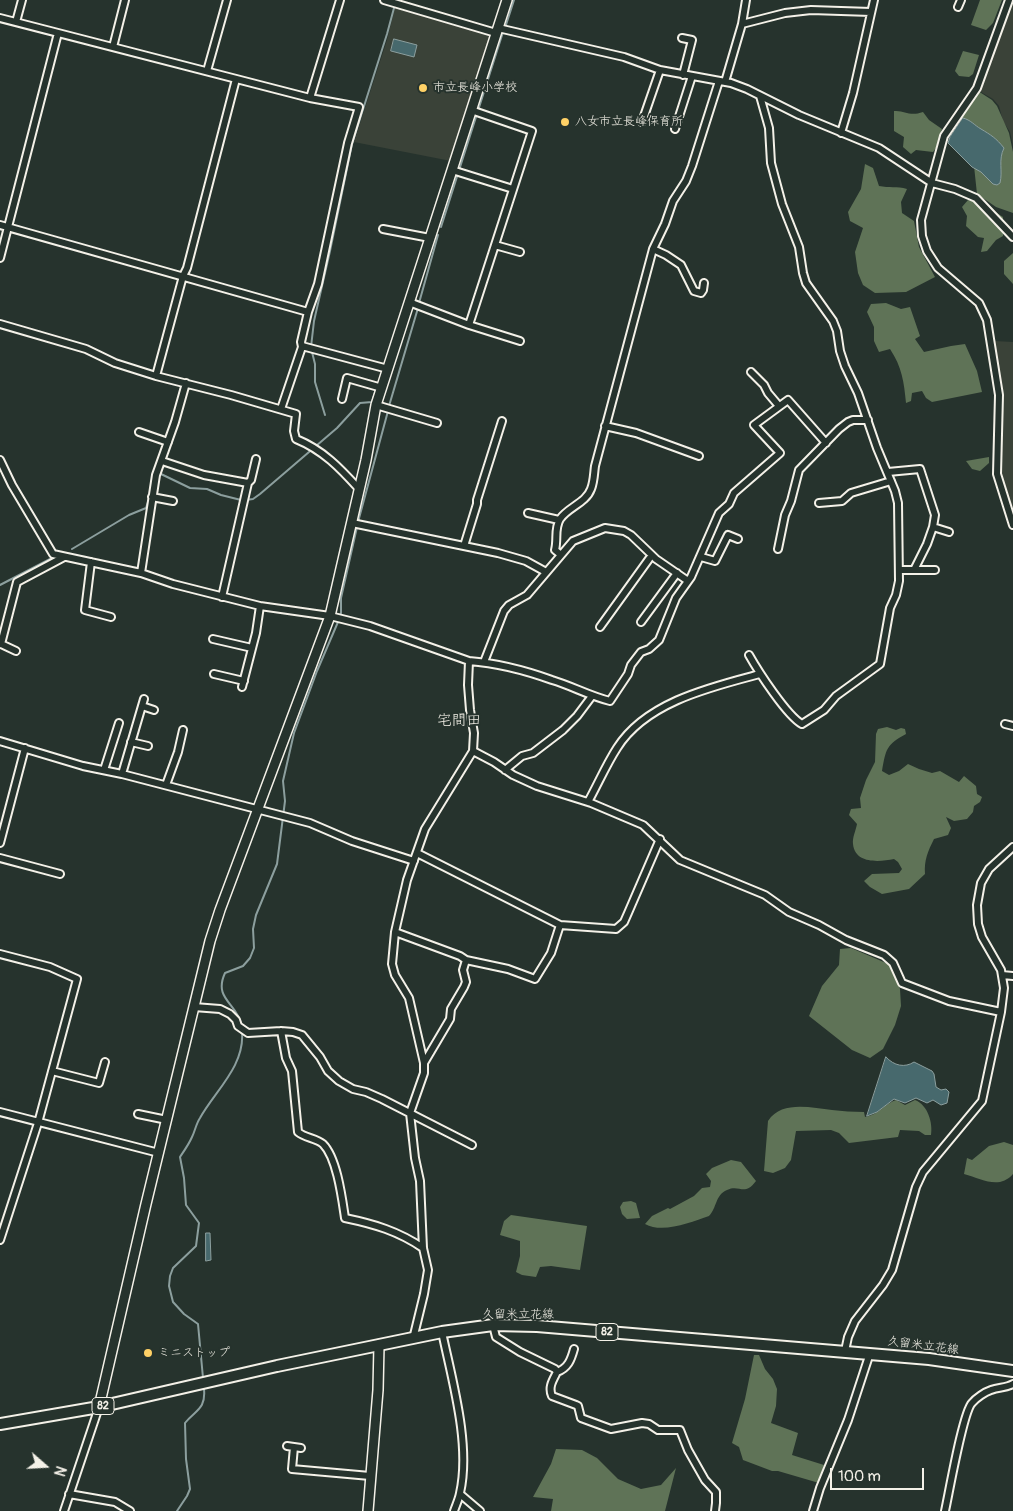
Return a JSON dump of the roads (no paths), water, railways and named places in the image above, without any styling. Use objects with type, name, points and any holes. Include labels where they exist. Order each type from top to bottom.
[{"type":"main road","name":"久留米立花線","points":[[0,1424],[99,1407],[442,1332],[493,1325],[537,1326],[870,1353],[930,1359],[1013,1371]]},
{"type":"street","points":[[16,22],[22,0]]},
{"type":"street","points":[[113,47],[125,0]]},
{"type":"street","points":[[207,72],[227,0]]},
{"type":"street","points":[[310,98],[340,0]]},
{"type":"street","points":[[384,0],[497,31],[624,57],[660,70],[747,88],[760,96],[841,133],[879,148],[932,184],[955,189],[976,198],[1013,236]]},
{"type":"street","points":[[64,1511],[99,1407],[194,1006],[220,910],[333,617],[376,405],[507,0]]},
{"type":"street","points":[[561,555],[555,550],[557,541],[555,531],[560,520],[568,510],[585,498],[591,491],[605,426],[652,249],[665,224],[673,201],[686,181],[692,166],[742,24],[746,0]]},
{"type":"street","points":[[841,133],[853,93],[874,0]]},
{"type":"street","points":[[958,6],[961,0]]},
{"type":"street","points":[[1009,0],[977,88],[944,136],[921,220],[922,236],[927,251],[938,268],[979,303],[987,320],[999,394],[997,474],[1013,525]]},
{"type":"street","points":[[742,24],[785,13],[811,10],[871,12]]},
{"type":"street","points":[[0,18],[310,98],[359,108],[348,143],[318,284],[308,312],[301,342],[302,346],[281,410]]},
{"type":"street","points":[[0,258],[58,33]]},
{"type":"street","points":[[682,38],[692,40],[683,75]]},
{"type":"street","points":[[642,122],[660,70]]},
{"type":"street","points":[[676,129],[692,76]]},
{"type":"street","points":[[156,376],[187,268],[236,79]]},
{"type":"street","points":[[749,655],[760,674],[793,717],[802,724],[824,710],[836,696],[880,664],[890,608],[896,596],[900,570],[898,503],[858,393],[845,366],[835,326],[822,303],[806,283],[799,247],[782,204],[771,163],[769,128],[760,96]]},
{"type":"street","points":[[469,325],[532,131],[471,110]]},
{"type":"street","points":[[452,170],[513,189]]},
{"type":"street","points":[[0,225],[308,312]]},
{"type":"street","points":[[383,229],[430,238]]},
{"type":"street","points":[[495,245],[520,252]]},
{"type":"street","points":[[652,249],[666,255],[681,265],[694,291],[700,294],[703,290],[704,282]]},
{"type":"street","points":[[409,302],[469,325],[520,340]]},
{"type":"street","points":[[0,324],[86,348],[115,363],[156,376],[296,414],[294,431],[296,439],[313,446],[338,466],[359,489]]},
{"type":"street","points":[[302,346],[388,369]]},
{"type":"street","points":[[751,372],[764,385],[779,406]]},
{"type":"street","points":[[342,398],[347,378],[382,388]]},
{"type":"street","points":[[141,572],[156,475],[186,383]]},
{"type":"street","points":[[0,460],[53,554],[141,572],[173,584],[260,606],[333,617],[370,626],[469,661],[484,662],[551,679],[592,696],[610,701],[628,674],[631,665],[641,652],[649,649],[659,640],[676,598],[691,577],[719,513],[728,504],[735,492],[780,453],[754,425],[788,400],[826,443]]},
{"type":"street","points":[[376,405],[437,423]]},
{"type":"street","points":[[778,549],[785,515],[791,501],[799,470],[839,429],[853,420],[868,420]]},
{"type":"street","points":[[464,546],[478,504],[476,500],[502,421]]},
{"type":"street","points":[[605,426],[636,433],[699,456]]},
{"type":"street","points":[[139,432],[168,442]]},
{"type":"street","points":[[222,597],[248,483],[251,480],[256,459]]},
{"type":"street","points":[[162,461],[204,475],[248,483]]},
{"type":"street","points":[[888,472],[920,469],[935,515],[934,527],[914,570]]},
{"type":"street","points":[[820,503],[842,501],[851,493],[891,481]]},
{"type":"street","points":[[152,498],[173,501]]},
{"type":"street","points":[[528,513],[560,520]]},
{"type":"street","points":[[352,523],[498,553],[526,561],[546,572]]},
{"type":"street","points":[[934,527],[949,532]]},
{"type":"street","points":[[484,662],[504,611],[528,595],[573,542],[605,528],[624,531],[656,559],[688,581]]},
{"type":"street","points":[[700,557],[714,561],[728,535],[738,538]]},
{"type":"street","points":[[16,651],[1,644],[17,582],[64,557]]},
{"type":"street","points":[[600,627],[649,559]]},
{"type":"street","points":[[91,562],[85,610],[112,617]]},
{"type":"street","points":[[900,570],[935,570]]},
{"type":"street","points":[[641,622],[677,573]]},
{"type":"street","points":[[218,677],[243,684],[260,606]]},
{"type":"street","points":[[213,639],[252,648]]},
{"type":"street","points":[[883,651],[891,653]]},
{"type":"street","points":[[412,1339],[428,1296],[428,1270],[423,1248],[420,1181],[408,1125],[410,1113],[424,1073],[424,1063],[409,998],[395,975],[392,964],[395,932],[407,880],[425,829],[473,751],[474,733],[468,685],[469,661]]},
{"type":"street","points":[[588,802],[618,747],[637,725],[682,697],[760,674]]},
{"type":"street","points":[[505,770],[522,756],[534,753],[564,730],[592,696]]},
{"type":"street","points":[[122,774],[144,699]]},
{"type":"street","points":[[142,706],[154,710]]},
{"type":"street","points":[[104,770],[119,723]]},
{"type":"street","points":[[1005,724],[1013,726]]},
{"type":"street","points":[[166,785],[184,730]]},
{"type":"street","points":[[0,740],[83,766],[166,785],[310,823],[352,841],[414,862]]},
{"type":"street","points":[[131,742],[148,746]]},
{"type":"street","points":[[0,843],[25,748]]},
{"type":"street","points":[[473,751],[537,786],[588,802],[643,825],[660,839],[680,860],[766,896],[789,912],[819,925],[846,940],[884,955],[893,963],[902,983],[949,1001],[1001,1012]]},
{"type":"street","points":[[417,853],[560,925],[616,929],[624,922],[660,839]]},
{"type":"street","points":[[845,1351],[848,1337],[855,1321],[883,1285],[892,1270],[916,1187],[923,1172],[982,1101],[1001,1012],[1004,988],[1001,970],[982,937],[978,924],[977,905],[980,883],[989,869],[1013,847]]},
{"type":"street","points":[[0,858],[60,874]]},
{"type":"street","points":[[395,932],[460,956],[466,960],[508,969],[535,978],[551,953],[560,925]]},
{"type":"street","points":[[0,954],[50,967],[77,979],[38,1123],[0,1240]]},
{"type":"street","points":[[424,1063],[450,1019],[455,1002],[464,987],[466,982],[463,970],[466,960]]},
{"type":"street","points":[[1002,975],[1013,976]]},
{"type":"street","points":[[194,1006],[220,1009],[230,1014],[236,1020],[238,1026],[248,1033],[281,1031],[302,1035],[320,1057],[328,1071],[340,1081],[353,1089],[374,1095],[472,1145]]},
{"type":"street","points":[[281,1031],[286,1058],[292,1071],[298,1132],[320,1142],[328,1152],[339,1180],[345,1218],[376,1225],[406,1237],[423,1248]]},
{"type":"street","points":[[52,1071],[99,1083],[105,1062]]},
{"type":"street","points":[[0,1112],[159,1153]]},
{"type":"street","points":[[138,1114],[167,1120]]},
{"type":"street","points":[[493,1325],[496,1337],[520,1352],[556,1369],[557,1372]]},
{"type":"street","points":[[442,1332],[461,1430],[464,1460],[460,1494],[454,1511]]},
{"type":"street","points":[[368,1511],[378,1390],[379,1345]]},
{"type":"street","points":[[574,1349],[569,1363],[564,1369],[557,1372],[551,1385],[552,1396],[576,1405],[581,1418],[611,1429],[642,1423],[649,1424],[658,1430],[680,1430],[688,1450],[705,1480],[716,1492],[715,1511]]},
{"type":"street","points":[[813,1511],[820,1488],[848,1420],[870,1353]]},
{"type":"street","points":[[945,1511],[971,1403],[985,1393],[1013,1384]]},
{"type":"street","points":[[294,1447],[292,1470],[370,1476]]},
{"type":"street","points":[[69,1494],[115,1502],[130,1511]]},
{"type":"street","points":[[460,1494],[480,1511]]},
{"type":"water","points":[[394,39],[417,45],[414,57],[391,51]]},
{"type":"water","points":[[963,118],[991,135],[1004,148],[1001,157],[1000,183],[997,185],[993,184],[981,172],[972,167],[948,143]]},
{"type":"water","points":[[886,1057],[896,1064],[907,1065],[914,1062],[932,1071],[936,1087],[941,1090],[946,1089],[949,1092],[947,1103],[941,1105],[933,1100],[927,1103],[916,1098],[905,1103],[894,1099],[877,1112],[867,1116]]},
{"type":"water","points":[[206,1233],[210,1233],[211,1260],[206,1261]]},
{"type":"waterway","points":[[505,28],[514,0]]},
{"type":"waterway","points":[[311,347],[314,321],[352,144],[394,8]]},
{"type":"waterway","points":[[441,227],[503,32]]},
{"type":"waterway","points":[[419,303],[438,235]]},
{"type":"waterway","points":[[389,406],[418,308]]},
{"type":"waterway","points":[[312,352],[315,364],[315,382],[325,415]]},
{"type":"waterway","points":[[246,500],[253,499],[260,494],[337,428],[360,403],[372,402],[375,392]]},
{"type":"waterway","points":[[358,522],[388,411]]},
{"type":"waterway","points":[[161,474],[190,488],[207,489],[241,500]]},
{"type":"waterway","points":[[72,549],[129,515],[146,508],[149,499]]},
{"type":"waterway","points":[[241,1024],[239,1017],[224,995],[222,982],[225,973],[243,966],[250,958],[254,948],[253,929],[256,915],[277,864],[285,801],[283,781],[294,733],[341,613],[341,598],[357,527]]},
{"type":"waterway","points":[[0,585],[52,558]]},
{"type":"waterway","points":[[203,1378],[198,1324],[184,1314],[173,1302],[169,1286],[173,1268],[196,1246],[199,1223],[186,1205],[180,1157],[191,1140],[197,1123],[234,1067],[242,1044],[242,1032]]},
{"type":"waterway","points":[[177,1511],[190,1489],[186,1459],[185,1423],[202,1406],[204,1389]]},
{"type":"place","name":"市立長峰小学校","points":[[423,88]]},
{"type":"place","name":"八女市立長峰保育所","points":[[565,122]]},
{"type":"place","name":"ミニストップ","points":[[148,1353]]},
{"type":"district","name":"宅間田","points":[[459,721]]}]
